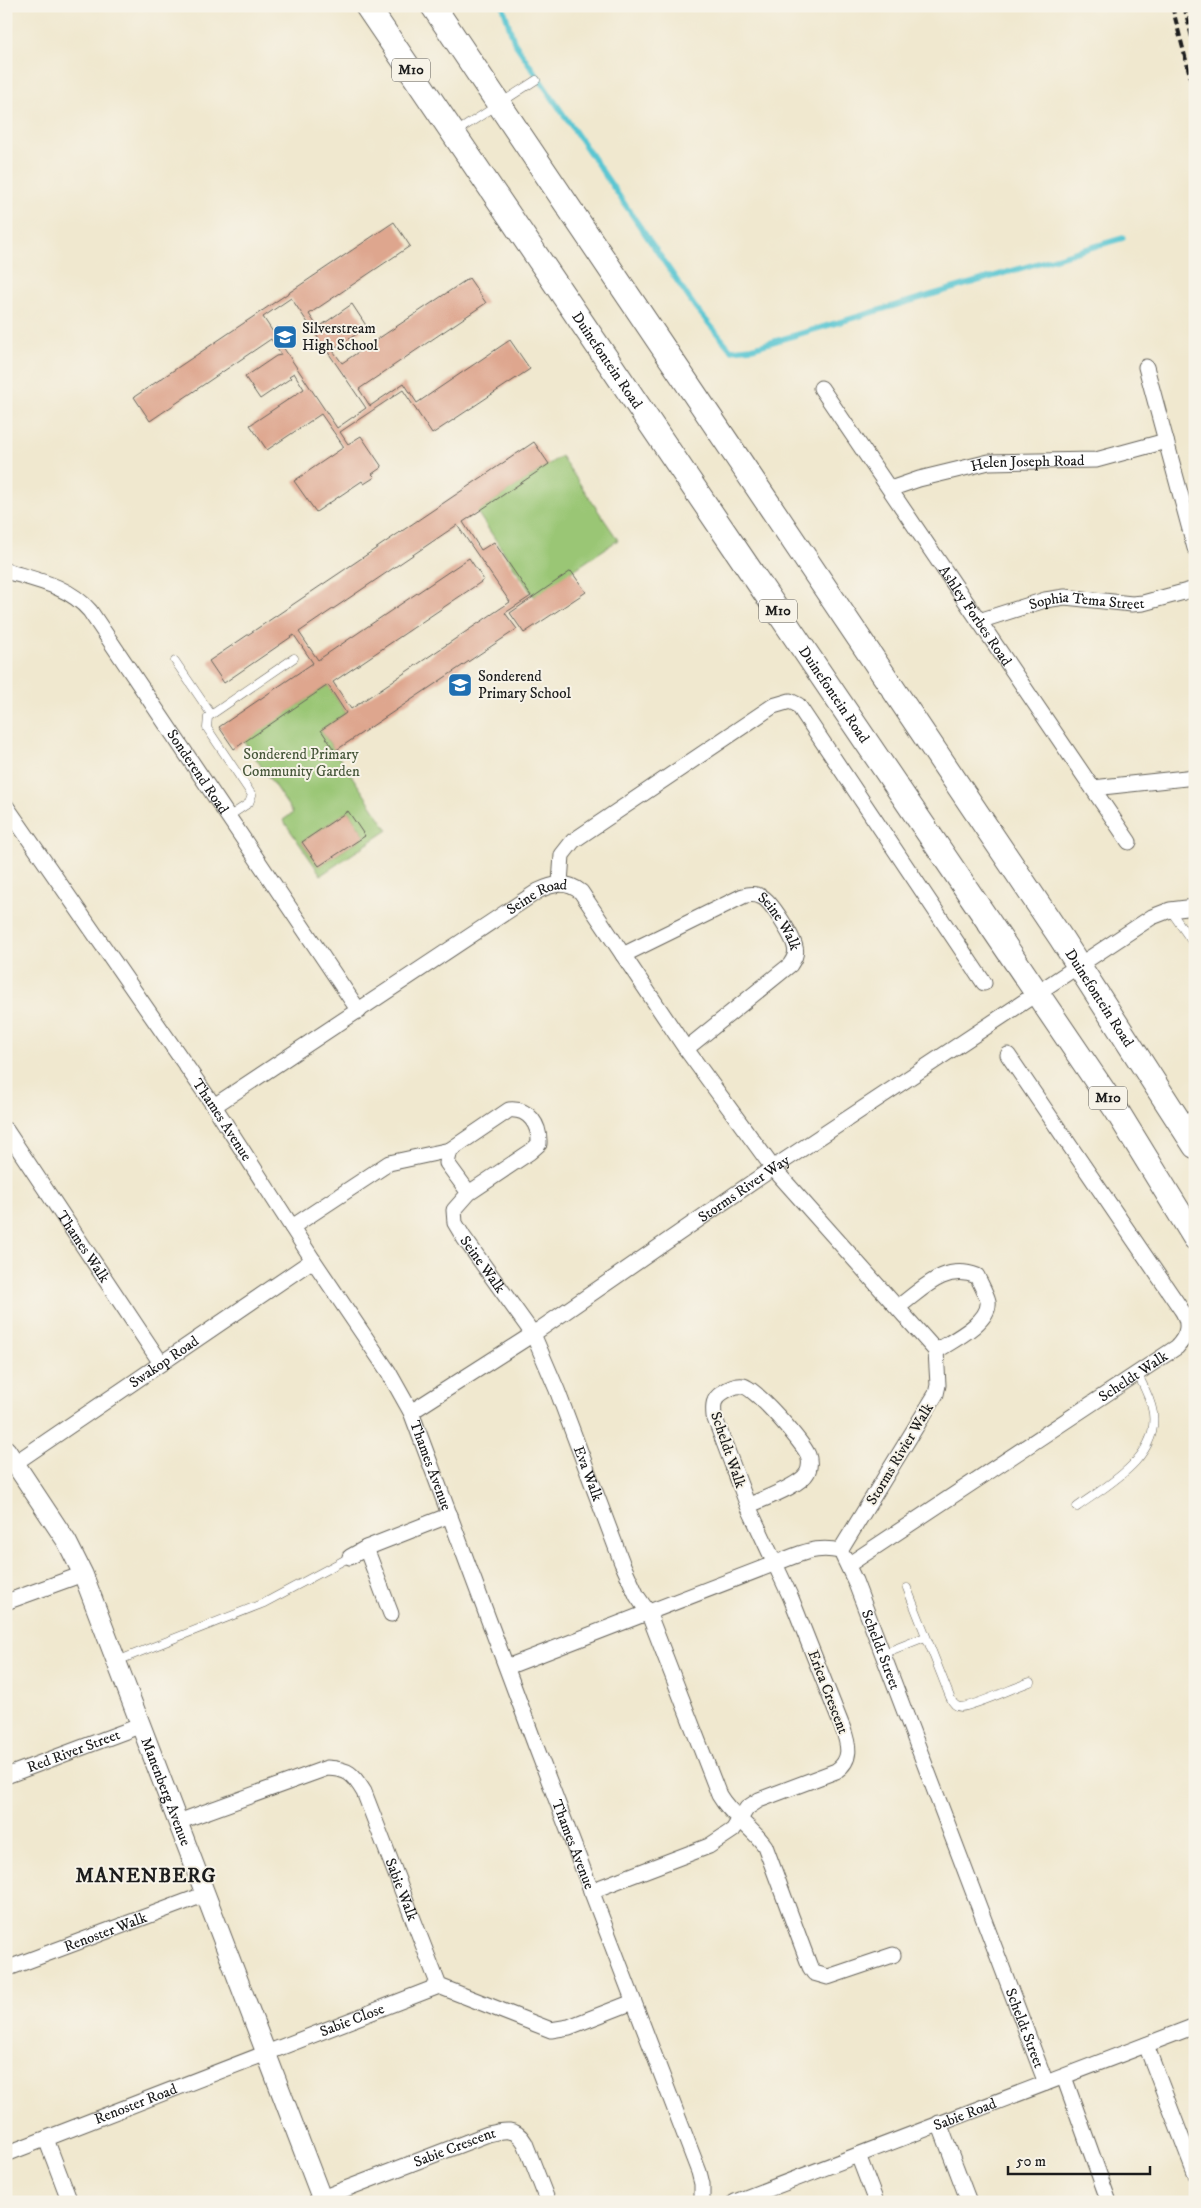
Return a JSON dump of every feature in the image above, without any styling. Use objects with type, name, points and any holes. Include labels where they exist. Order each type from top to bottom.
[{"type":"main road","name":"Duinefontein Road","points":[[367,6],[1117,1111],[1195,1238]]},
{"type":"main road","name":"Duinefontein Road","points":[[433,6],[1079,966],[1195,1146]]},
{"type":"street","points":[[1146,367],[1195,548]]},
{"type":"street","name":"Ashley Forbes Road","points":[[822,388],[1129,842]]},
{"type":"street","name":"Helen Joseph Road","points":[[890,489],[919,479],[989,462],[1096,460],[1166,442]]},
{"type":"street","name":"Sonderend Road","points":[[6,571],[61,588],[82,602],[359,1011]]},
{"type":"street","name":"Sophia Tema Street","points":[[979,621],[1045,600],[1065,597],[1132,604],[1143,603],[1195,589]]},
{"type":"street","points":[[560,883],[562,855],[572,841],[773,706],[790,701],[798,705],[984,983]]},
{"type":"street","points":[[1093,788],[1195,777]]},
{"type":"street","name":"Thames Avenue","points":[[6,806],[214,1106],[313,1260],[388,1371],[412,1412],[591,1891],[699,2172],[702,2184],[702,2202]]},
{"type":"street","name":"Seine Road","points":[[214,1106],[538,891],[560,883],[572,885],[581,892],[686,1049],[773,1168]]},
{"type":"street","name":"Seine Walk","points":[[623,955],[742,896],[752,894],[767,900],[792,938],[796,948],[795,957],[790,965],[686,1049]]},
{"type":"street","name":"Storms River Way","points":[[412,1412],[533,1334],[773,1168],[1152,917],[1170,910],[1195,907]]},
{"type":"street","name":"Scheldt Walk","points":[[848,1565],[1177,1347],[1184,1339],[1188,1330],[1186,1315],[1008,1055]]},
{"type":"street","name":"Seine Walk","points":[[450,1150],[509,1110],[518,1109],[526,1112],[540,1132],[539,1144],[468,1193],[454,1210],[456,1223],[483,1266],[533,1334]]},
{"type":"street","name":"Thames Walk","points":[[6,1130],[161,1363]]},
{"type":"street","points":[[292,1227],[389,1163],[450,1150],[447,1163],[468,1193]]},
{"type":"street","points":[[773,1168],[936,1351],[982,1320],[988,1310],[988,1300],[977,1276],[956,1271],[939,1276],[898,1307]]},
{"type":"street","name":"Swakop Road","points":[[11,1457],[161,1363],[313,1260]]},
{"type":"street","name":"Eva Walk","points":[[533,1334],[557,1390],[622,1562],[637,1596],[648,1612]]},
{"type":"street","name":"Storms Rivier Walk","points":[[840,1551],[936,1394],[938,1385],[936,1351]]},
{"type":"street","name":"Scheldt Walk","points":[[748,1506],[802,1480],[808,1472],[810,1464],[808,1455],[802,1446],[753,1390],[744,1386],[736,1386],[717,1396],[713,1403],[714,1416],[748,1506],[775,1563]]},
{"type":"street","name":"Manenberg Avenue","points":[[11,1457],[67,1542],[84,1574],[322,2200]]},
{"type":"street","points":[[350,1557],[366,1548],[450,1515]]},
{"type":"street","points":[[366,1548],[391,1614]]},
{"type":"street","points":[[507,1667],[811,1550],[827,1548],[840,1551]]},
{"type":"street","name":"Scheldt Street","points":[[840,1551],[848,1565],[1046,2083]]},
{"type":"street","name":"Erica Crescent","points":[[739,1820],[747,1808],[759,1800],[836,1771],[843,1766],[848,1752],[843,1729],[791,1598],[775,1563]]},
{"type":"street","points":[[6,1602],[84,1574]]},
{"type":"street","points":[[648,1612],[719,1795],[725,1805],[756,1834],[765,1846],[810,1967],[821,1976],[833,1976],[893,1955]]},
{"type":"street","name":"Red River Street","points":[[6,1776],[142,1725]]},
{"type":"street","name":"Sabie Walk","points":[[178,1822],[327,1768],[349,1772],[364,1792],[439,1986]]},
{"type":"street","points":[[591,1891],[709,1846],[734,1830],[739,1820]]},
{"type":"street","name":"Renoster Walk","points":[[6,1969],[206,1894]]},
{"type":"street","points":[[439,1986],[551,2030],[569,2027],[634,2002]]},
{"type":"street","name":"Sabie Close","points":[[266,2054],[439,1986]]},
{"type":"street","name":"Sabie Road","points":[[735,2202],[1195,2026]]},
{"type":"street","points":[[1146,2045],[1195,2173]]},
{"type":"street","name":"Renoster Road","points":[[6,2154],[266,2054]]},
{"type":"street","points":[[1064,2077],[1109,2202]]},
{"type":"street","points":[[939,2123],[969,2202]]},
{"type":"street","name":"Sabie Crescent","points":[[322,2200],[502,2130],[520,2134],[526,2142],[548,2202]]},
{"type":"street","points":[[46,2139],[70,2202]]},
{"type":"street","points":[[858,2154],[876,2202]]},
{"type":"lane","points":[[454,134],[536,80]]},
{"type":"lane","points":[[228,817],[249,803],[252,795],[207,728],[206,721],[211,714],[294,658]]},
{"type":"lane","points":[[175,661],[211,714]]},
{"type":"lane","points":[[1170,910],[1195,946]]},
{"type":"lane","points":[[1077,1507],[1126,1472],[1144,1451],[1151,1434],[1153,1414],[1137,1373]]},
{"type":"lane","points":[[117,1661],[264,1603],[350,1557]]},
{"type":"lane","points":[[907,1588],[925,1637],[950,1697],[956,1706],[960,1707],[971,1704],[1030,1682]]},
{"type":"lane","points":[[882,1654],[925,1637]]},
{"type":"green space","points":[[561,456],[618,540],[534,597],[477,512]]},
{"type":"green space","name":"Sonderend Primary Community Garden","points":[[328,685],[346,713],[321,730],[388,830],[321,875],[283,820],[293,813],[244,741]],"holes":[[[348,811],[365,836],[319,866],[302,842]]]},
{"type":"building","points":[[394,222],[410,246],[309,314],[319,329],[352,304],[367,327],[337,347],[336,345],[331,348],[342,363],[469,278],[486,303],[359,389],[370,406],[404,383],[417,403],[510,340],[530,369],[432,434],[403,390],[340,432],[348,444],[361,436],[382,467],[372,474],[375,477],[364,484],[362,481],[316,512],[294,481],[344,447],[321,414],[267,450],[250,425],[304,389],[294,373],[289,376],[291,378],[260,399],[245,377],[276,356],[281,355],[271,339],[150,421],[134,397]],"holes":[[[291,298],[366,408],[337,428],[263,317]]]},
{"type":"building","points":[[534,442],[549,464],[463,522],[481,550],[494,542],[531,596],[505,613],[517,629],[335,751],[321,730],[346,713],[328,685],[234,749],[219,727],[313,663],[294,635],[224,683],[209,661]],"holes":[[[457,525],[510,602],[351,709],[333,682],[484,580],[469,558],[318,660],[299,632]]]},
{"type":"building","points":[[571,571],[586,592],[524,633],[510,613]]},
{"type":"building","points":[[348,811],[365,836],[319,866],[302,842]]},
{"type":"waterway","points":[[503,6],[514,42],[695,307],[731,350],[752,348],[1123,238]]},
{"type":"railway","points":[[1172,6],[1195,95]]},
{"type":"railway","points":[[1184,6],[1195,49]]},
{"type":"place","name":"Silverstream High School","points":[[285,337]]},
{"type":"place","name":"Sonderend Primary School","points":[[460,685]]},
{"type":"district","name":"MANENBERG","points":[[146,1876]]}]
